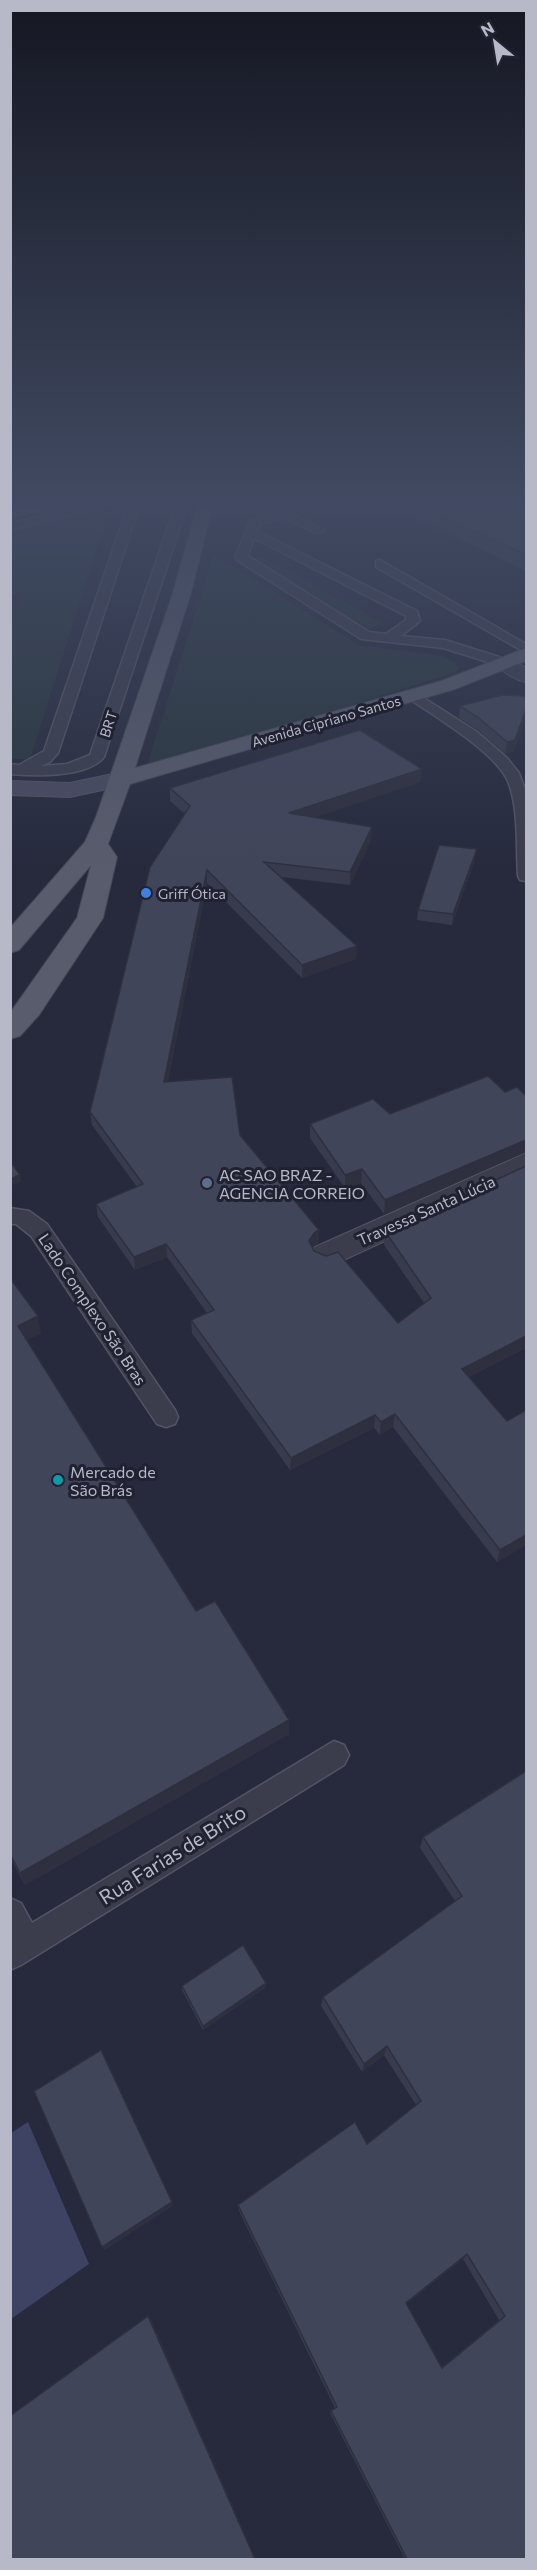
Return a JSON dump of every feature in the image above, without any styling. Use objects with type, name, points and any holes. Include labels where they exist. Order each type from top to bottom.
[{"type":"main road","points":[[10,945],[96,844],[122,779],[171,626]]},
{"type":"main road","name":"Avenida Cipriano Santos","points":[[122,779],[413,695],[507,664],[526,654]]},
{"type":"main road","points":[[10,1030],[29,1009],[90,918],[105,857],[96,844]]},
{"type":"street","points":[[507,664],[526,676]]},
{"type":"street","points":[[11,775],[70,790],[122,779]]},
{"type":"street","name":"Travessa Santa Lúcia","points":[[326,1254],[526,1164]]},
{"type":"lane","points":[[11,775],[51,753],[93,626]]},
{"type":"lane","name":"BRT","points":[[11,775],[59,769],[78,765],[97,757],[141,626]]},
{"type":"lane","points":[[350,626],[366,636],[445,644],[507,664]]},
{"type":"lane","points":[[390,638],[406,626]]},
{"type":"lane","points":[[486,626],[526,649]]},
{"type":"lane","points":[[413,695],[463,729],[502,762],[517,782],[526,876]]},
{"type":"lane","name":"Lado Complexo São Bras","points":[[10,1216],[21,1216],[39,1230],[166,1417]]},
{"type":"lane","name":"Rua Farias de Brito","points":[[18,1949],[334,1755]]},
{"type":"lane","points":[[10,1914],[18,1949]]},
{"type":"shaded area","points":[[10,626],[72,626],[30,759],[11,759]]},
{"type":"shaded area","points":[[191,626],[328,626],[359,645],[444,656],[456,663],[458,669],[454,673],[146,768]]},
{"type":"shaded area","points":[[355,626],[376,626],[363,631]]},
{"type":"water","points":[[28,2122],[89,2264],[11,2319],[11,2133]]},
{"type":"building","points":[[502,695],[526,696],[526,709],[515,740],[507,742],[480,719],[460,706]]},
{"type":"building","points":[[360,730],[422,769],[289,813],[372,827],[350,872],[264,862],[357,946],[302,965],[207,870],[164,1082],[232,1077],[240,1135],[319,1230],[309,1241],[314,1251],[326,1256],[338,1252],[398,1323],[431,1298],[385,1231],[526,1166],[526,1336],[462,1369],[507,1421],[526,1410],[526,1535],[500,1550],[395,1414],[381,1422],[375,1415],[291,1458],[191,1320],[214,1310],[166,1244],[134,1257],[96,1204],[143,1184],[90,1112],[150,867],[190,806],[170,788]]},
{"type":"building","points":[[439,845],[477,849],[453,914],[418,910]]},
{"type":"building","points":[[488,1076],[505,1092],[517,1087],[526,1096],[526,1140],[385,1200],[362,1169],[345,1175],[310,1124],[373,1099],[390,1114]]},
{"type":"building","points":[[10,1161],[20,1175],[10,1179]]},
{"type":"building","name":"Mercado de São Brás","points":[[10,1278],[38,1316],[18,1326],[196,1611],[215,1601],[289,1720],[20,1873],[10,1854]]},
{"type":"building","points":[[526,1771],[526,2559],[407,2559],[331,2411],[337,2407],[238,2205],[355,2122],[367,2144],[421,2101],[387,2046],[364,2064],[323,1997],[462,1896],[423,1837]],"holes":[[[467,2254],[505,2316],[442,2368],[406,2303]]]},
{"type":"building","points":[[243,1945],[266,1983],[203,2026],[182,1986]]},
{"type":"building","points":[[101,2050],[172,2202],[102,2247],[34,2091]]},
{"type":"building","points":[[148,2316],[255,2559],[10,2559],[10,2416]]},
{"type":"place","name":"Griff Ótica","points":[[146,893]]},
{"type":"place","name":"AC SAO BRAZ - AGENCIA CORREIO","points":[[207,1183]]},
{"type":"place","name":"Mercado de São Brás","points":[[58,1480]]}]
